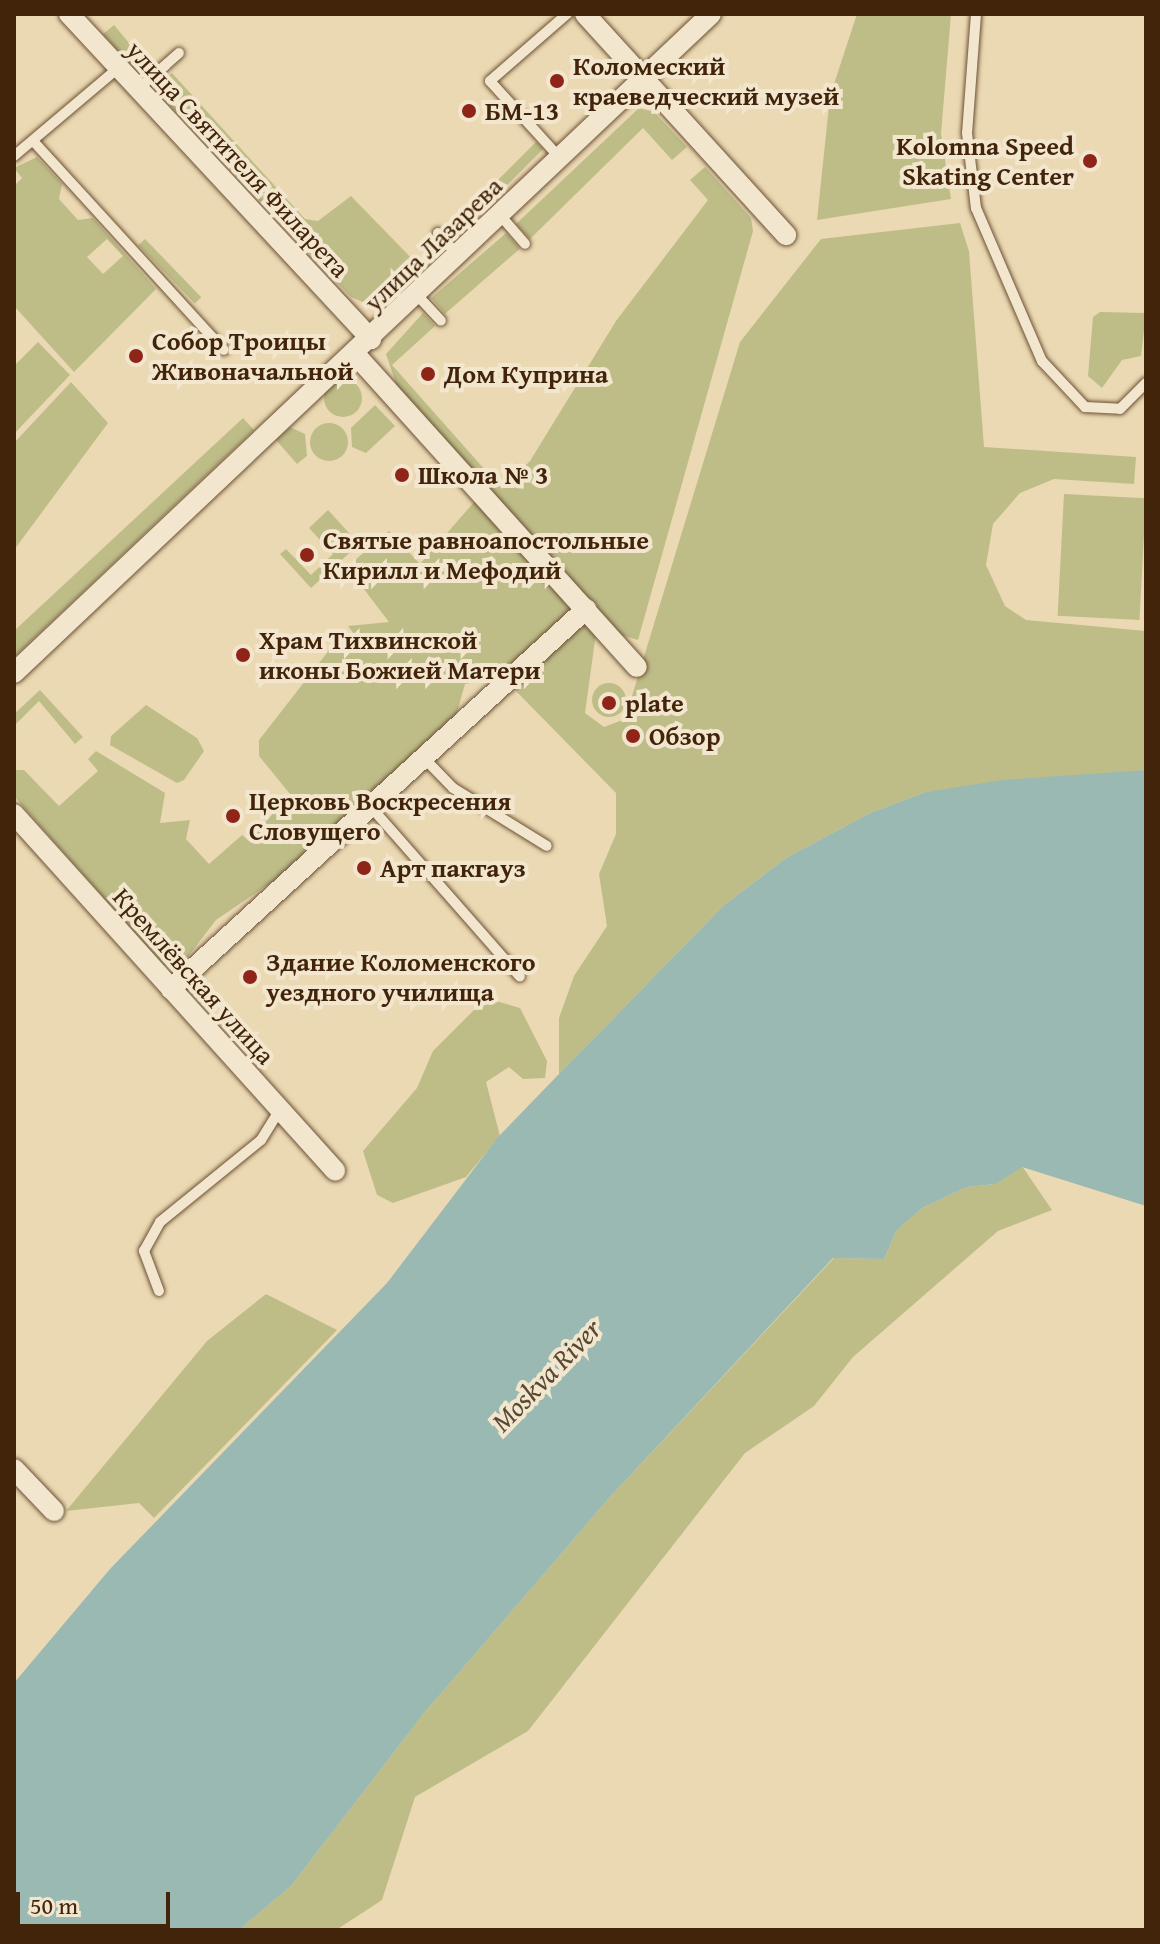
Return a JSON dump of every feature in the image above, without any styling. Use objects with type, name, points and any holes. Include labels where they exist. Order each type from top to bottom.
[{"type":"street","name":"улица Святителя Филарета","points":[[69,14],[371,339]]},
{"type":"street","points":[[585,14],[786,235]]},
{"type":"street","name":"улица Лазарева","points":[[14,673],[371,339],[711,14]]},
{"type":"street","points":[[355,354],[637,667]]},
{"type":"street","points":[[171,989],[586,609]]},
{"type":"street","name":"Кремлёвская улица","points":[[14,814],[335,1171]]},
{"type":"street","points":[[14,1469],[54,1511]]},
{"type":"lane","points":[[560,158],[490,81],[567,14]]},
{"type":"lane","points":[[976,14],[967,133],[976,208],[1042,361],[1085,407],[1120,409],[1146,383]]},
{"type":"lane","points":[[137,90],[179,53]]},
{"type":"lane","points":[[14,156],[35,143],[118,68]]},
{"type":"lane","points":[[35,143],[224,350]]},
{"type":"lane","points":[[500,215],[525,244]]},
{"type":"lane","points":[[438,233],[458,255]]},
{"type":"lane","points":[[417,295],[441,321]]},
{"type":"lane","points":[[423,757],[453,788],[547,846]]},
{"type":"lane","points":[[370,806],[520,977]]},
{"type":"lane","points":[[159,1291],[144,1251],[160,1222],[261,1140],[280,1110]]},
{"type":"shaded area","points":[[857,14],[951,14],[941,134],[951,199],[817,220],[830,96]]},
{"type":"shaded area","points":[[114,25],[152,70],[136,71],[103,34]]},
{"type":"shaded area","points":[[172,73],[305,219],[318,221],[351,196],[420,267],[377,308],[351,297],[154,89]]},
{"type":"shaded area","points":[[639,108],[654,112],[687,147],[672,160],[643,128],[530,239],[516,224]]},
{"type":"shaded area","points":[[536,142],[543,149],[491,201],[484,194]]},
{"type":"shaded area","points":[[37,157],[62,184],[59,199],[78,220],[93,218],[156,289],[74,372],[14,306],[14,186],[22,178],[14,168]],"holes":[[[107,239],[123,256],[103,274],[87,257]]]},
{"type":"shaded area","points":[[705,167],[751,218],[753,231],[638,640],[621,635],[397,387],[386,354],[423,313],[435,326],[392,365],[502,489],[530,461],[616,321],[708,200],[690,180]]},
{"type":"shaded area","points":[[960,223],[969,251],[984,447],[1136,457],[1134,484],[1054,479],[1020,493],[993,524],[986,565],[1005,606],[1026,620],[1146,631],[1146,770],[926,792],[870,813],[786,858],[724,905],[559,1074],[559,1018],[574,976],[607,926],[599,874],[616,834],[616,793],[511,686],[586,624],[596,633],[585,713],[604,727],[625,719],[740,342],[821,239]]},
{"type":"shaded area","points":[[506,233],[520,249],[445,314],[431,298]]},
{"type":"shaded area","points":[[145,239],[201,297],[195,304],[139,245]]},
{"type":"shaded area","points":[[1100,312],[1146,313],[1141,356],[1122,360],[1102,388],[1088,376],[1093,317]]},
{"type":"shaded area","points":[[38,342],[70,375],[14,434],[14,366]]},
{"type":"shaded area","points":[[343,379],[357,384],[362,398],[357,412],[343,417],[329,412],[324,398],[329,384]]},
{"type":"shaded area","points":[[71,382],[108,423],[14,550],[14,443]]},
{"type":"shaded area","points":[[375,405],[395,426],[366,453],[352,447],[351,428]]},
{"type":"shaded area","points":[[243,418],[254,430],[14,657],[14,631]]},
{"type":"shaded area","points":[[329,423],[343,428],[348,442],[343,456],[329,461],[315,456],[310,442],[315,428]]},
{"type":"shaded area","points":[[290,427],[305,434],[307,456],[297,464],[276,440]]},
{"type":"shaded area","points":[[1064,494],[1146,498],[1140,620],[1058,616]]},
{"type":"shaded area","points":[[475,501],[570,607],[568,615],[499,678],[465,684],[456,716],[285,873],[216,920],[183,963],[164,966],[14,796],[14,770],[24,770],[59,806],[98,771],[88,759],[96,751],[165,793],[160,823],[190,820],[186,839],[209,864],[242,835],[249,841],[290,794],[259,756],[259,740],[337,640],[345,645],[354,634],[348,626],[389,622],[347,567],[389,531],[420,564]]},
{"type":"shaded area","points":[[328,510],[359,544],[311,588],[280,554],[286,549],[311,575],[333,554],[309,528]]},
{"type":"shaded area","points":[[609,683],[621,688],[626,700],[621,712],[609,717],[597,712],[592,700],[597,688]]},
{"type":"shaded area","points":[[40,690],[83,737],[75,744],[39,701],[14,726],[14,714]]},
{"type":"shaded area","points":[[146,705],[197,738],[204,751],[184,780],[177,783],[110,745],[111,736]]},
{"type":"shaded area","points":[[486,998],[520,1008],[547,1061],[545,1078],[523,1079],[509,1067],[486,1082],[500,1136],[466,1177],[393,1203],[377,1195],[363,1151],[417,1088],[433,1051]]},
{"type":"shaded area","points":[[1022,1166],[1052,1210],[998,1231],[853,1357],[814,1406],[745,1453],[528,1731],[415,1797],[382,1900],[336,1930],[239,1930],[291,1886],[424,1713],[610,1497],[834,1258],[884,1259],[896,1231],[922,1208],[967,1187],[996,1184]]},
{"type":"shaded area","points":[[266,1294],[337,1330],[154,1518],[139,1503],[66,1511],[207,1341]]},
{"type":"water","name":"Moskva River","points":[[1146,770],[1146,1206],[1022,1167],[996,1184],[967,1187],[922,1208],[896,1231],[884,1259],[833,1258],[610,1497],[424,1713],[291,1886],[239,1930],[14,1930],[14,1683],[110,1569],[387,1283],[499,1136],[559,1074],[724,905],[786,858],[870,813],[926,792],[1003,780]]},
{"type":"place","name":"Коломеский краеведческий музей","points":[[557,81]]},
{"type":"place","name":"БМ-13","points":[[469,111]]},
{"type":"place","name":"Kolomna Speed Skating Center","points":[[1090,161]]},
{"type":"place","name":"Собор Троицы Живоначальной","points":[[136,356]]},
{"type":"place","name":"Дом Куприна","points":[[428,374]]},
{"type":"place","name":"Школа № 3","points":[[402,475]]},
{"type":"place","name":"Святые равноапостольные Кирилл и Мефодий","points":[[307,555]]},
{"type":"place","name":"Храм Тихвинской иконы Божией Матери","points":[[243,655]]},
{"type":"place","name":"plate","points":[[609,703]]},
{"type":"place","name":"Обзор","points":[[633,736]]},
{"type":"place","name":"Церковь Воскресения Словущего","points":[[233,816]]},
{"type":"place","name":"Арт пакгауз","points":[[364,868]]},
{"type":"place","name":"Здание Коломенского уездного училища","points":[[250,977]]}]
